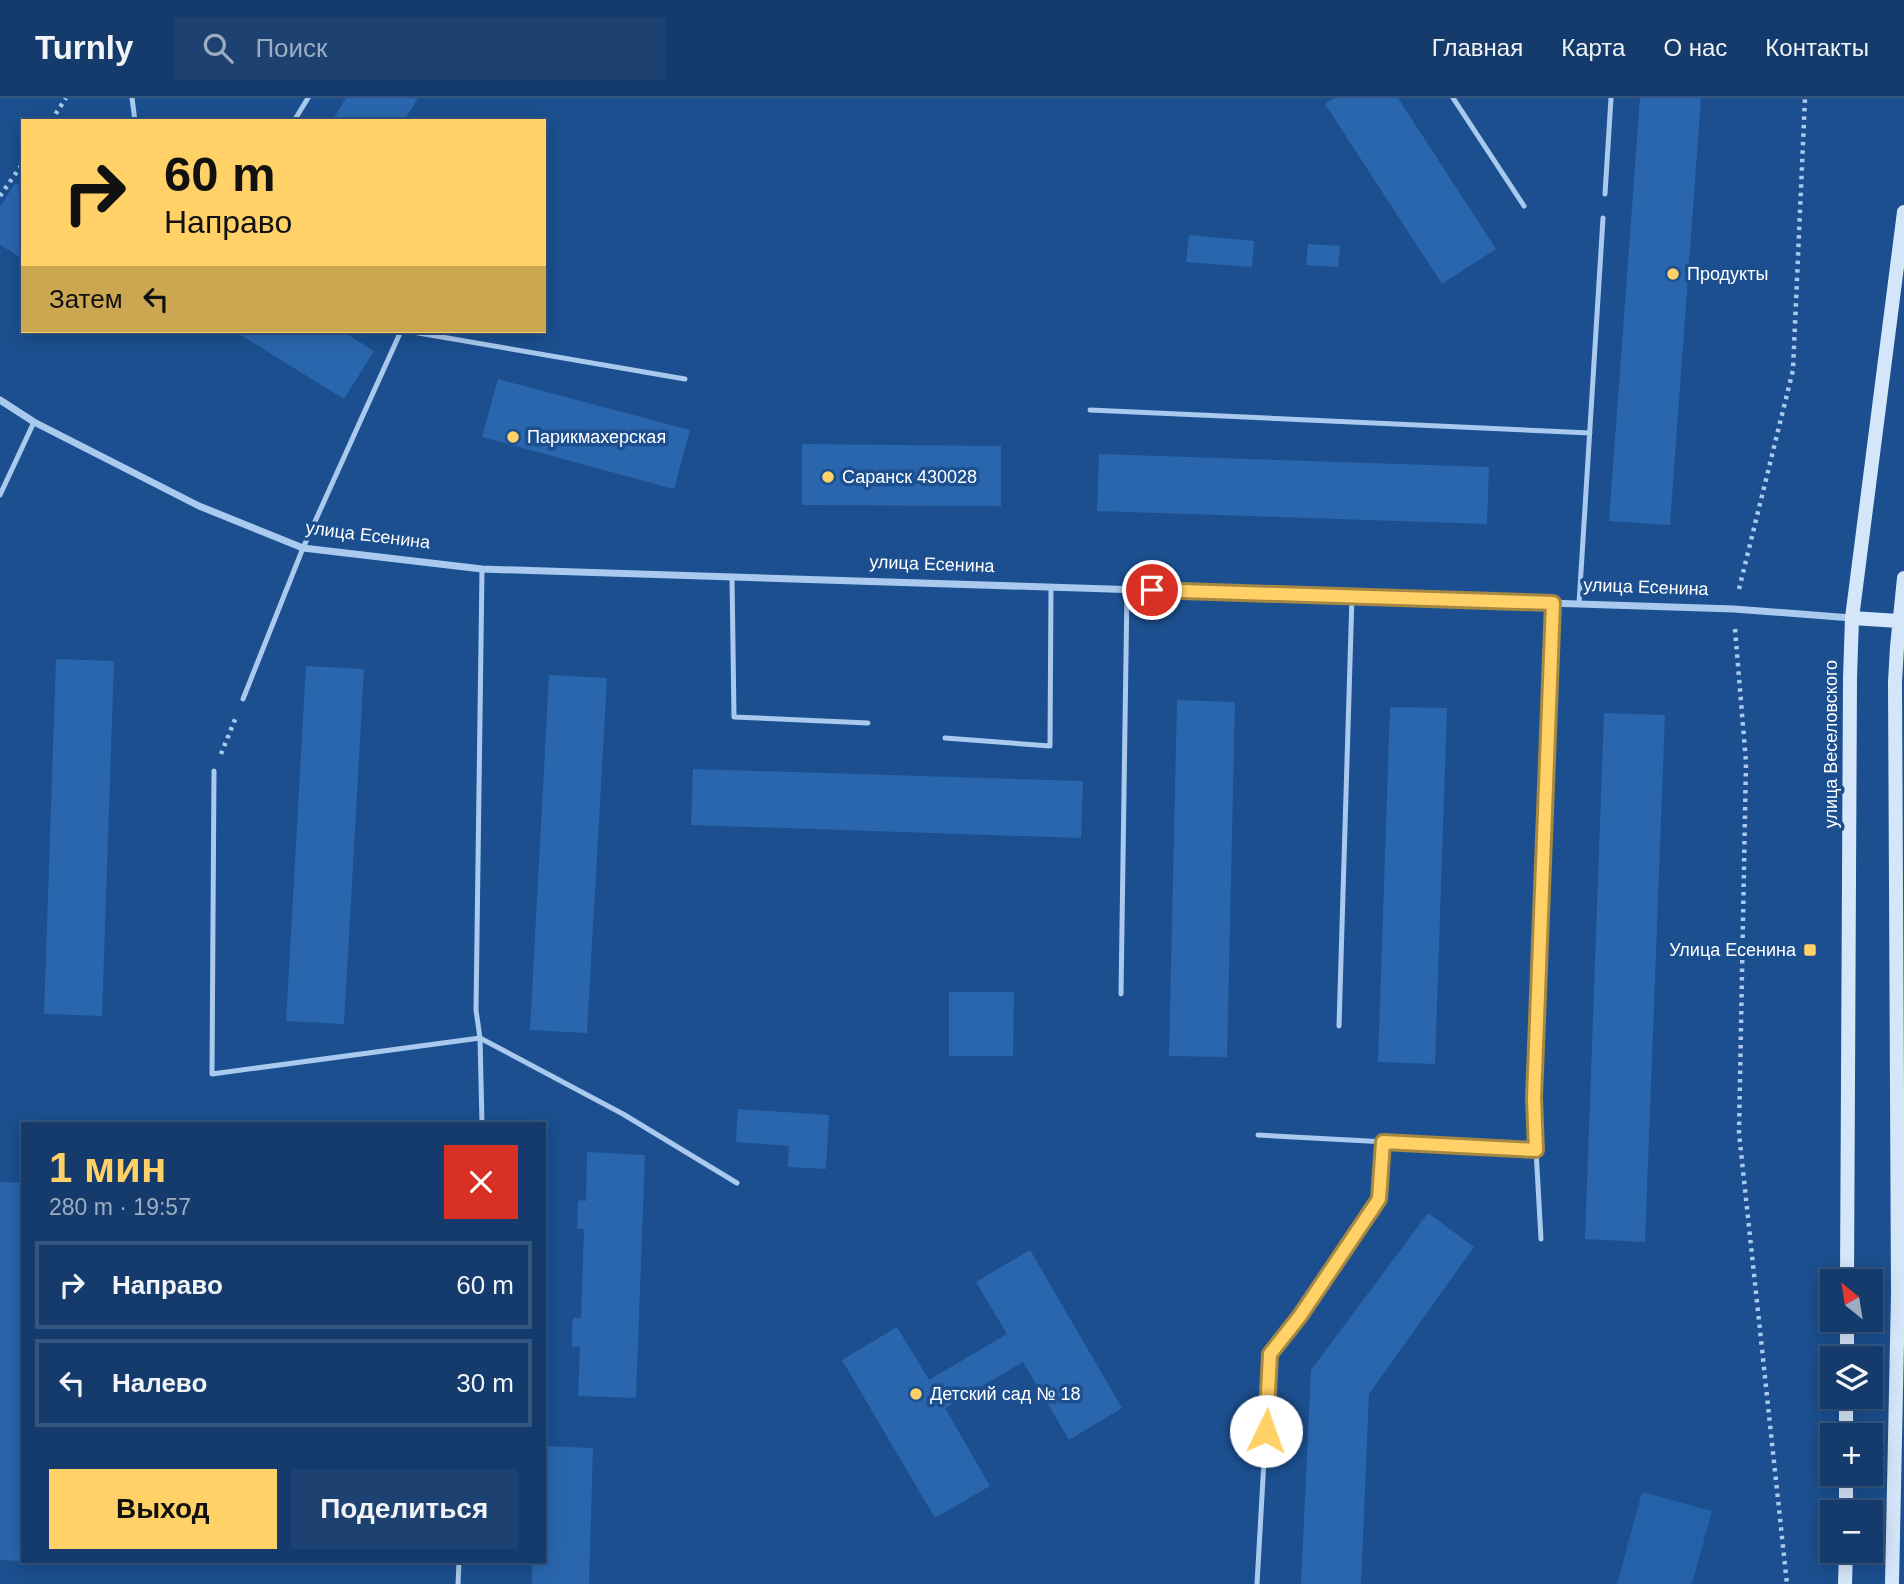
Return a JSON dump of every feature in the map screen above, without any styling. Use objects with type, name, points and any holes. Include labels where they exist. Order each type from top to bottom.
[{"type":"main road","name":"улица Веселовского","points":[[1847,1269],[1852,618],[1904,212]]},
{"type":"main road","points":[[1892,1584],[1901,1294],[1895,682],[1904,578]]},
{"type":"main road","name":"улица Есенина","points":[[1852,618],[1899,621]]},
{"type":"main road","points":[[1845,1584],[1846,1563]]},
{"type":"street","name":"улица Есенина","points":[[0,400],[34,422],[199,506],[303,548],[482,569],[1734,609],[1852,618]]},
{"type":"lane","points":[[132,98],[135,119]]},
{"type":"lane","points":[[295,119],[308,98]]},
{"type":"lane","points":[[1454,98],[1524,206]]},
{"type":"lane","points":[[1605,194],[1611,98]]},
{"type":"lane","points":[[1579,604],[1603,218]]},
{"type":"lane","points":[[243,699],[303,548],[400,333]]},
{"type":"lane","points":[[419,333],[685,379]]},
{"type":"lane","points":[[1090,410],[1590,433]]},
{"type":"lane","points":[[0,495],[34,422]]},
{"type":"lane","points":[[482,569],[476,1010],[480,1038],[482,1122]]},
{"type":"lane","points":[[732,576],[734,717],[868,723]]},
{"type":"lane","points":[[945,738],[1049,746],[1051,587]]},
{"type":"lane","points":[[1121,994],[1127,590]]},
{"type":"lane","points":[[1339,1026],[1352,596]]},
{"type":"lane","points":[[1541,1239],[1534,1098],[1553,603]]},
{"type":"lane","points":[[214,771],[212,1074],[480,1038],[623,1114],[737,1182]]},
{"type":"lane","points":[[1258,1135],[1536,1150]]},
{"type":"lane","points":[[1257,1584],[1270,1354],[1300,1316],[1379,1199],[1383,1142]]},
{"type":"lane","points":[[458,1584],[459,1563]]},
{"type":"path","points":[[52,119],[66,98]]},
{"type":"path","points":[[1787,1584],[1739,1133],[1746,762],[1734,609],[1793,370],[1805,98]]},
{"type":"path","points":[[0,197],[21,166]]},
{"type":"path","points":[[214,771],[243,699]]},
{"type":"shaded area","points":[[1642,1492],[1712,1511],[1692,1584],[1617,1584]]},
{"type":"building","points":[[346,98],[418,98],[405,119],[333,119]]},
{"type":"building","points":[[1334,98],[1398,98],[1496,249],[1442,284],[1325,104]]},
{"type":"building","points":[[1640,98],[1701,98],[1670,525],[1609,521]]},
{"type":"building","points":[[15,183],[21,187],[21,258],[0,245],[0,207]]},
{"type":"building","points":[[1189,235],[1254,241],[1252,267],[1186,262]]},
{"type":"building","points":[[1308,244],[1340,246],[1338,267],[1306,265]]},
{"type":"building","points":[[237,333],[345,333],[374,351],[344,399]]},
{"type":"building","points":[[498,379],[690,430],[674,489],[482,437]]},
{"type":"building","points":[[802,444],[1001,446],[1001,506],[802,505]]},
{"type":"building","points":[[1099,454],[1489,467],[1487,524],[1097,511]]},
{"type":"building","points":[[56,659],[114,661],[102,1016],[44,1014]]},
{"type":"building","points":[[306,666],[364,669],[344,1024],[286,1021]]},
{"type":"building","points":[[549,675],[607,678],[587,1033],[530,1030]]},
{"type":"building","points":[[1177,700],[1235,702],[1227,1057],[1169,1056]]},
{"type":"building","points":[[1390,707],[1447,708],[1435,1064],[1378,1062]]},
{"type":"building","points":[[1604,713],[1665,715],[1645,1242],[1585,1239]]},
{"type":"building","points":[[693,769],[1083,781],[1081,838],[691,825]]},
{"type":"building","points":[[949,992],[1014,992],[1013,1056],[949,1056]]},
{"type":"building","points":[[738,1109],[829,1115],[826,1169],[788,1167],[789,1146],[736,1142]]},
{"type":"building","points":[[587,1152],[645,1155],[636,1398],[578,1396],[580,1347],[572,1347],[572,1331],[573,1318],[581,1318],[584,1229],[577,1229],[578,1200],[586,1201]]},
{"type":"building","points":[[0,1182],[21,1183],[21,1561],[0,1560]]},
{"type":"building","points":[[1428,1213],[1474,1247],[1369,1394],[1361,1584],[1301,1584],[1311,1370]]},
{"type":"building","name":"Детский сад № 18","points":[[1030,1250],[1122,1408],[1069,1440],[1023,1362],[945,1408],[990,1486],[935,1518],[842,1360],[897,1327],[929,1380],[1007,1334],[976,1282]]},
{"type":"building","points":[[546,1446],[593,1448],[589,1584],[532,1584],[532,1563],[546,1563]]},
{"type":"place","name":"Продукты","points":[[1673,274]]},
{"type":"place","name":"Парикмахерская","points":[[513,437]]},
{"type":"place","name":"Саранск 430028","points":[[828,477]]},
{"type":"place","name":"Улица Есенина","points":[[1810,950]]},
{"type":"place","name":"Детский сад № 18","points":[[916,1394]]},
{"type":"route","points":[[1152,590],[1553,603],[1534,1098],[1536,1150],[1383,1142],[1379,1199],[1300,1316],[1270,1354],[1266,1431]]}]
